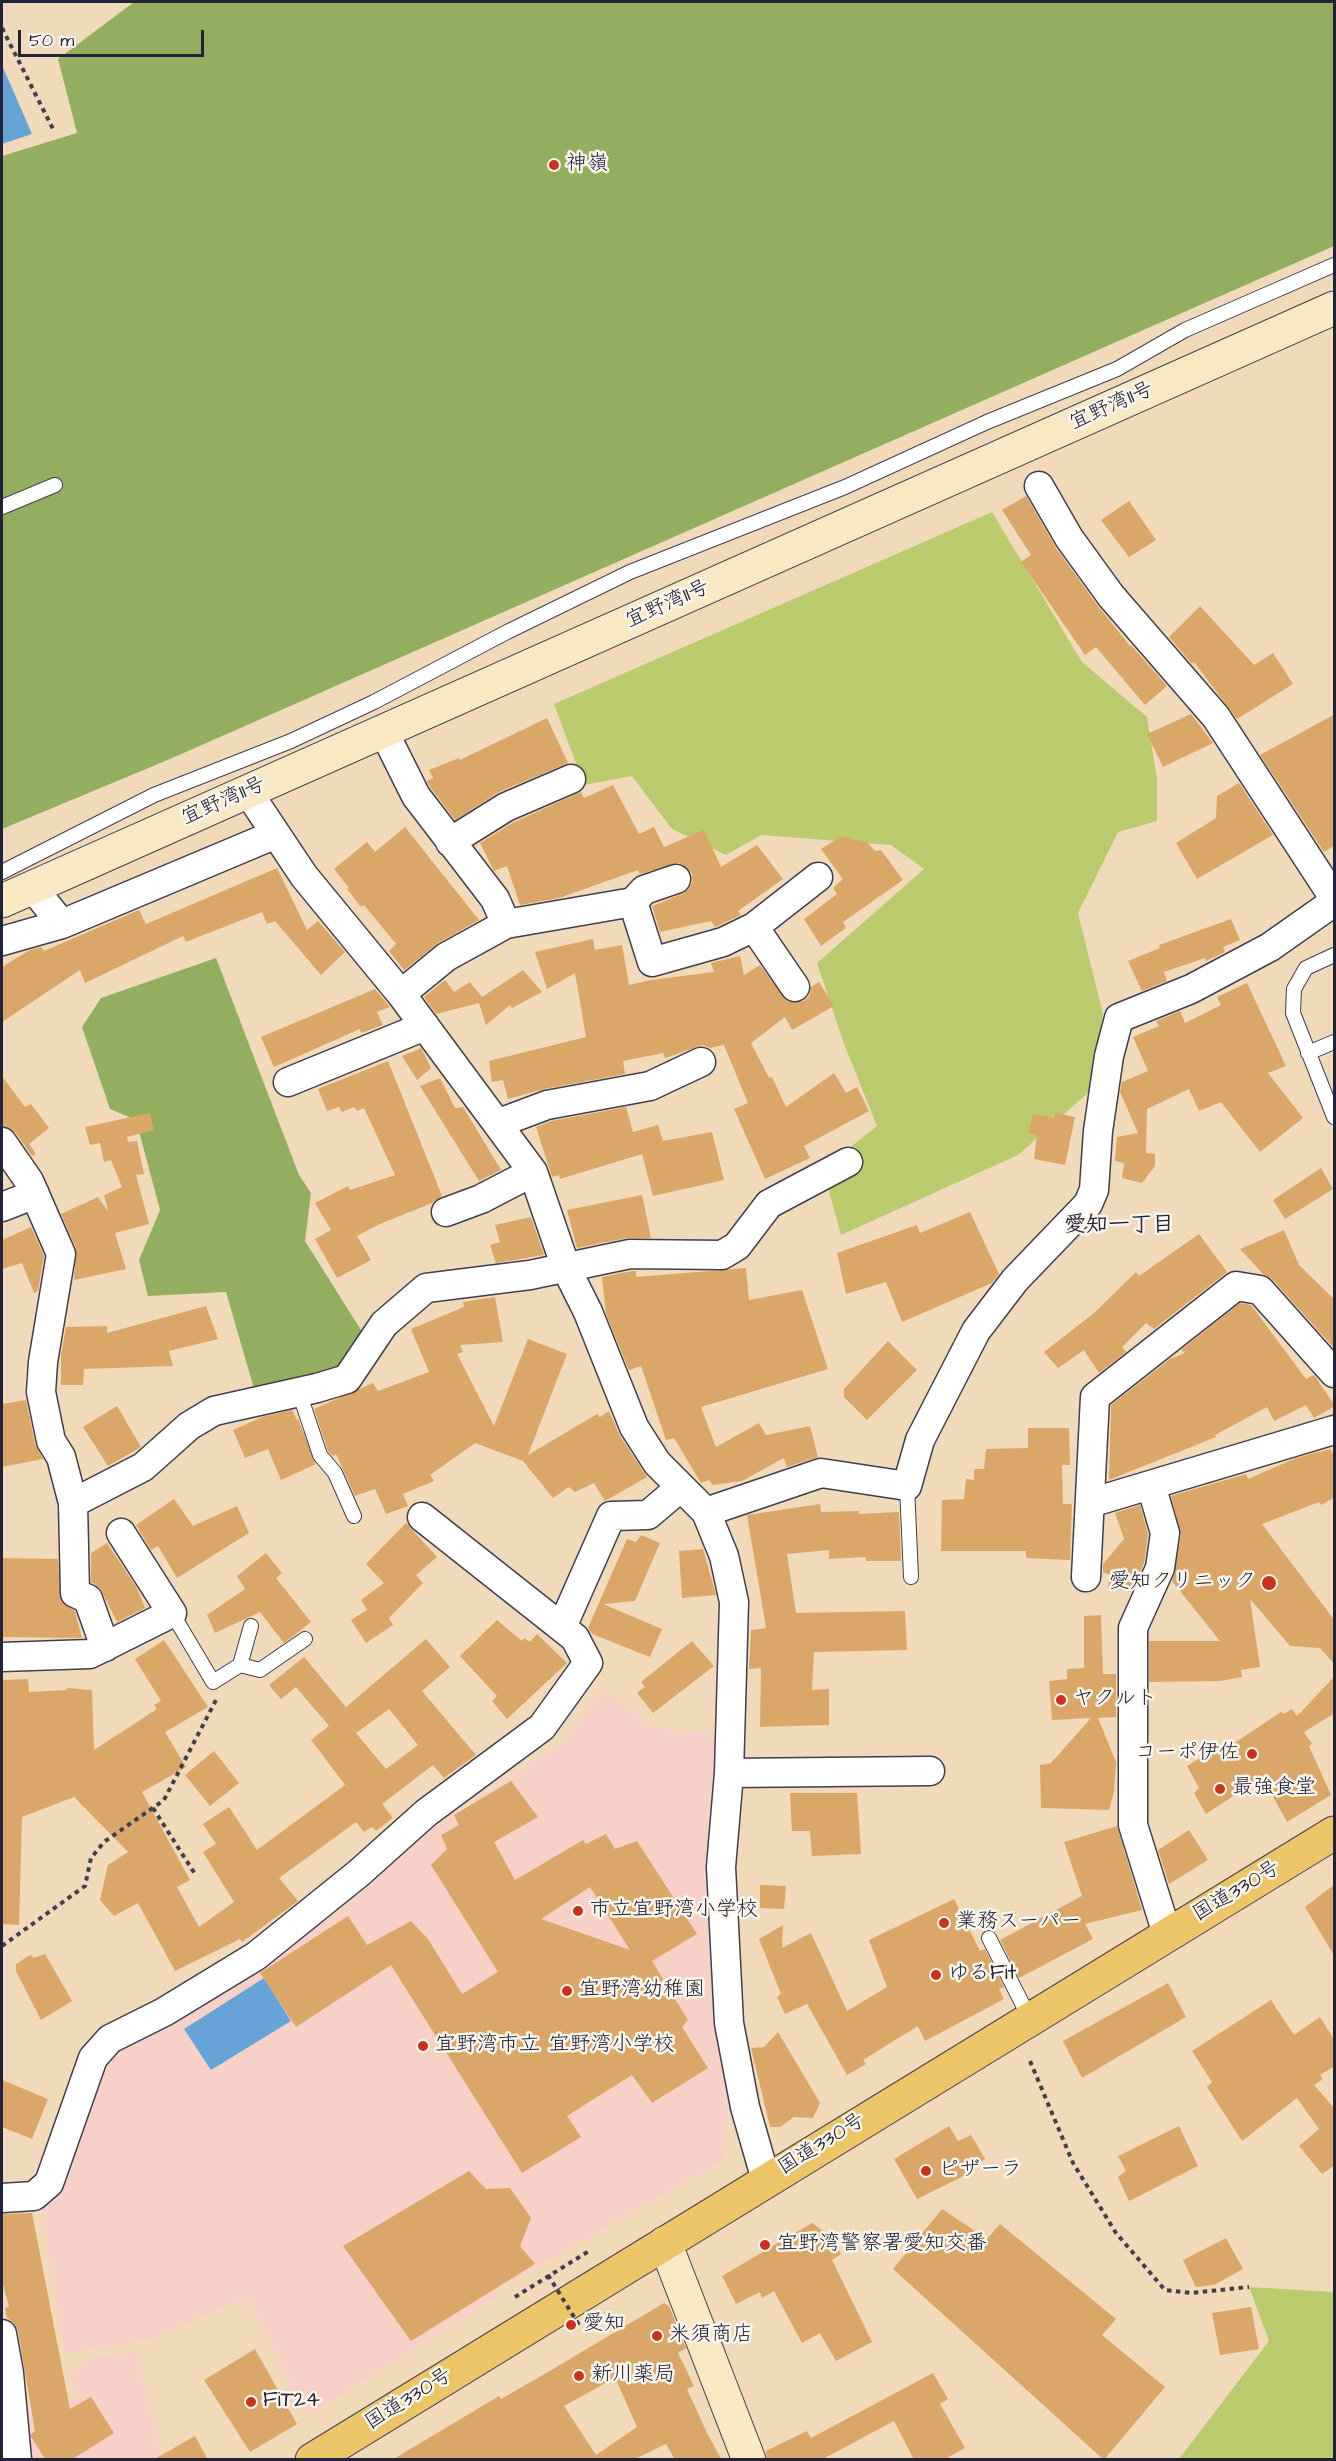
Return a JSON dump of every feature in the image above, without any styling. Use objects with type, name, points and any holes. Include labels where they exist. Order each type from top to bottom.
[{"type":"highway","name":"国道330号","points":[[312,2460],[1335,1833]]},
{"type":"street","name":"宜野湾11号","points":[[2,902],[32,886],[384,732],[1335,308]]},
{"type":"street","points":[[1039,486],[1069,537],[1111,596],[1216,717],[1335,898]]},
{"type":"street","points":[[384,732],[416,796],[495,899],[506,924]]},
{"type":"street","points":[[450,842],[506,807],[572,778]]},
{"type":"street","points":[[248,792],[304,876],[401,994],[499,1123],[533,1172],[566,1268],[588,1312],[634,1427],[657,1463],[706,1512],[724,1556],[734,1602],[729,1773],[721,1867],[729,2023],[745,2107],[766,2180]]},
{"type":"street","points":[[2,941],[62,924],[276,834]]},
{"type":"street","points":[[633,902],[652,962],[723,942],[754,927],[818,877]]},
{"type":"street","points":[[401,994],[446,957],[506,924],[633,902],[644,890],[676,879]]},
{"type":"street","points":[[32,886],[62,924]]},
{"type":"street","points":[[706,1512],[821,1473],[907,1486],[920,1440],[976,1331],[1015,1280],[1088,1204],[1094,1190],[1098,1131],[1109,1056],[1119,1018],[1191,989],[1270,947],[1335,902]]},
{"type":"street","points":[[754,927],[795,987]]},
{"type":"street","points":[[288,1082],[425,1026]]},
{"type":"street","points":[[499,1123],[547,1105],[650,1086],[701,1062]]},
{"type":"street","points":[[2,1142],[35,1194],[61,1254],[40,1392],[51,1441],[61,1457],[73,1503],[75,1593],[88,1599],[105,1647]]},
{"type":"street","points":[[73,1503],[143,1467],[189,1426],[214,1411],[347,1379],[384,1324],[426,1288],[566,1268],[630,1254],[722,1255],[737,1246],[769,1204],[848,1162]]},
{"type":"street","points":[[446,1212],[481,1199],[533,1172]]},
{"type":"street","points":[[2,1207],[35,1194]]},
{"type":"street","points":[[1086,1577],[1095,1397],[1236,1286],[1260,1290],[1335,1373]]},
{"type":"street","points":[[1090,1503],[1335,1430]]},
{"type":"street","points":[[1151,1485],[1165,1533],[1160,1568],[1133,1628],[1133,1825],[1167,1934]]},
{"type":"street","points":[[562,1627],[611,1516],[648,1515],[681,1487]]},
{"type":"street","points":[[2,2198],[34,2196],[49,2183],[93,2058],[110,2039],[164,2012],[256,1956],[359,1874],[426,1813],[542,1727],[588,1663],[575,1638],[422,1517]]},
{"type":"street","points":[[2,1657],[90,1654],[172,1613],[121,1533]]},
{"type":"street","points":[[729,1773],[930,1771]]},
{"type":"street","points":[[665,2243],[749,2460]]},
{"type":"street","points":[[2,2334],[5,2375],[17,2460]]},
{"type":"lane","points":[[2,872],[154,795],[291,741],[364,707],[507,632],[630,572],[845,487],[987,422],[1118,369],[1185,330],[1335,265]]},
{"type":"lane","points":[[2,507],[55,485]]},
{"type":"lane","points":[[1335,955],[1306,968],[1294,989],[1293,1013],[1335,1117]]},
{"type":"lane","points":[[1308,1053],[1335,1042]]},
{"type":"lane","points":[[299,1392],[320,1455],[335,1473],[354,1516]]},
{"type":"lane","points":[[907,1486],[911,1577]]},
{"type":"lane","points":[[172,1613],[213,1682],[240,1665],[251,1626]]},
{"type":"lane","points":[[240,1665],[260,1670],[305,1639]]},
{"type":"lane","points":[[989,1938],[1030,2019]]},
{"type":"path","points":[[2,28],[54,131]]},
{"type":"path","points":[[2,1946],[85,1886],[92,1858],[104,1842],[164,1800],[218,1696],[213,1682]]},
{"type":"path","points":[[153,1808],[195,1874]]},
{"type":"path","points":[[1030,2061],[1073,2163],[1116,2233],[1166,2290],[1191,2293],[1249,2287]]},
{"type":"path","points":[[515,2297],[590,2251]]},
{"type":"path","points":[[548,2276],[579,2325]]},
{"type":"shaded area","name":"宜野湾市立 宜野湾小学校","points":[[604,1688],[650,1727],[727,1737],[729,2087],[723,2160],[495,2291],[497,2297],[307,2416],[247,2297],[154,2338],[64,2354],[41,2208],[60,2178],[104,2058],[138,2035],[164,2029],[348,1905],[435,1827],[565,1741]]},
{"type":"shaded area","points":[[136,2351],[163,2459],[30,2459],[24,2413],[78,2400],[69,2375],[90,2359]]},
{"type":"green space","points":[[134,2],[1334,2],[1334,246],[170,759],[2,829],[2,156],[77,133],[58,59]]},
{"type":"green space","points":[[992,512],[1082,662],[1147,717],[1157,779],[1157,821],[1118,832],[1078,913],[1103,1014],[1089,1092],[1018,1155],[841,1235],[823,1169],[877,1126],[844,1044],[817,963],[924,869],[891,845],[761,835],[726,855],[672,829],[632,776],[584,785],[554,704]]},
{"type":"green space","points":[[216,958],[299,1175],[311,1193],[305,1241],[366,1338],[344,1373],[254,1389],[226,1292],[148,1296],[139,1260],[160,1210],[136,1120],[110,1109],[82,1027],[101,998]]},
{"type":"green space","points":[[1249,2287],[1334,2292],[1334,2459],[1179,2459],[1269,2341]]},
{"type":"water","points":[[2,65],[32,134],[2,144]]},
{"type":"water","points":[[264,1978],[291,2021],[211,2070],[184,2029]]},
{"type":"building","points":[[1026,496],[1056,548],[1098,606],[1130,646],[1167,686],[1145,705],[1096,647],[1085,655],[1021,562],[1031,555],[1002,510]]},
{"type":"building","points":[[1129,501],[1156,540],[1129,557],[1101,520]]},
{"type":"building","points":[[1200,606],[1254,665],[1273,653],[1293,684],[1237,719],[1194,662],[1192,664],[1169,637]]},
{"type":"building","points":[[1191,714],[1213,743],[1163,767],[1147,734]]},
{"type":"building","points":[[1335,714],[1335,845],[1324,852],[1260,755]]},
{"type":"building","points":[[547,718],[568,763],[499,792],[455,820],[430,787],[427,781],[433,778],[429,770],[459,758],[460,760]]},
{"type":"building","points":[[1239,783],[1273,835],[1197,879],[1176,843],[1216,818],[1217,796]]},
{"type":"building","points":[[613,785],[639,834],[654,827],[664,847],[704,830],[721,867],[757,845],[783,879],[738,911],[741,915],[715,927],[711,921],[660,932],[652,906],[682,894],[692,883],[692,874],[687,867],[679,863],[640,874],[638,870],[559,898],[520,905],[507,866],[494,871],[480,843],[514,822],[581,792],[584,798]]},
{"type":"building","points":[[405,827],[479,920],[438,943],[404,970],[389,951],[396,944],[364,905],[361,907],[334,869],[367,842],[375,852]]},
{"type":"building","points":[[842,836],[868,843],[875,851],[881,850],[903,880],[843,922],[846,928],[821,946],[804,919],[837,894],[833,888],[843,879],[821,849]]},
{"type":"building","points":[[277,868],[307,930],[318,921],[345,952],[321,975],[275,921],[267,924],[262,912],[186,942],[183,936],[85,983],[80,970],[2,1022],[2,967],[28,951],[41,947],[44,951],[139,910],[146,924]]},
{"type":"building","points":[[1231,919],[1240,940],[1223,947],[1225,952],[1206,961],[1205,958],[1164,972],[1167,981],[1142,991],[1128,961],[1160,948],[1159,945]]},
{"type":"building","points":[[593,939],[595,950],[622,945],[629,985],[714,972],[711,963],[740,956],[744,975],[760,965],[788,1002],[804,1001],[810,995],[811,987],[819,982],[834,1006],[792,1030],[785,1017],[751,1043],[769,1078],[772,1077],[786,1107],[834,1073],[846,1093],[857,1087],[869,1111],[804,1146],[810,1158],[765,1179],[734,1109],[748,1103],[724,1045],[710,1048],[703,1045],[665,1058],[663,1053],[623,1061],[625,1074],[544,1089],[508,1099],[503,1080],[492,1082],[489,1061],[586,1037],[575,973],[547,989],[535,952]]},
{"type":"building","points":[[523,970],[542,992],[512,1008],[510,1005],[486,1025],[479,1003],[436,1014],[424,997],[445,980],[454,992],[470,982],[482,997]]},
{"type":"building","points":[[1247,983],[1286,1066],[1268,1073],[1303,1118],[1260,1152],[1221,1102],[1199,1111],[1189,1089],[1147,1109],[1146,1153],[1155,1154],[1155,1166],[1142,1183],[1122,1178],[1124,1163],[1115,1161],[1117,1137],[1138,1133],[1120,1092],[1122,1082],[1148,1071],[1133,1037],[1159,1026],[1156,1021],[1180,1011],[1185,1023],[1221,1005],[1217,997]]},
{"type":"building","points":[[375,989],[390,1007],[377,1012],[383,1025],[361,1033],[360,1029],[274,1067],[261,1037]]},
{"type":"building","points":[[421,1048],[431,1068],[417,1080],[402,1056]]},
{"type":"building","points":[[388,1061],[442,1196],[432,1203],[357,1236],[371,1260],[337,1278],[315,1239],[331,1230],[315,1203],[348,1186],[350,1190],[395,1175],[364,1108],[357,1111],[354,1107],[342,1112],[339,1107],[327,1111],[318,1089]]},
{"type":"building","points":[[2,1076],[25,1107],[31,1104],[49,1128],[29,1144],[36,1154],[32,1156],[15,1132],[2,1126]]},
{"type":"building","points":[[440,1078],[455,1108],[463,1107],[501,1170],[479,1181],[420,1086]]},
{"type":"building","points":[[626,1107],[633,1132],[658,1125],[663,1141],[712,1132],[724,1180],[653,1196],[642,1154],[560,1179],[559,1175],[552,1177],[536,1127],[551,1121]]},
{"type":"building","points":[[150,1113],[154,1130],[127,1137],[128,1142],[137,1141],[144,1174],[136,1175],[149,1224],[115,1233],[126,1269],[74,1280],[76,1248],[61,1214],[98,1197],[108,1211],[104,1195],[122,1187],[111,1160],[104,1162],[100,1143],[90,1145],[85,1127]]},
{"type":"building","points":[[1055,1113],[1075,1117],[1065,1165],[1034,1159],[1037,1135],[1028,1133],[1033,1114],[1054,1118]]},
{"type":"building","points":[[1321,1168],[1333,1189],[1285,1219],[1273,1200]]},
{"type":"building","points":[[642,1195],[651,1238],[627,1238],[577,1248],[567,1210]]},
{"type":"building","points":[[970,1212],[999,1274],[992,1283],[902,1322],[886,1282],[846,1294],[837,1253],[917,1225],[920,1233]]},
{"type":"building","points":[[531,1217],[544,1255],[496,1263],[490,1245],[500,1242],[495,1225]]},
{"type":"building","points":[[31,1227],[44,1256],[38,1291],[34,1293],[22,1263],[2,1269],[2,1240]]},
{"type":"building","points":[[1284,1230],[1299,1265],[1335,1300],[1335,1349],[1272,1279],[1263,1274],[1240,1249]]},
{"type":"building","points":[[1199,1234],[1227,1272],[1154,1329],[1146,1323],[1122,1347],[1126,1352],[1099,1373],[1084,1350],[1058,1368],[1044,1352],[1094,1313],[1136,1272],[1139,1276]]},
{"type":"building","points":[[746,1268],[749,1300],[802,1290],[828,1369],[701,1407],[716,1447],[759,1423],[766,1435],[810,1426],[818,1457],[787,1467],[784,1458],[742,1481],[713,1485],[709,1480],[701,1483],[674,1438],[666,1440],[641,1366],[629,1370],[606,1314],[602,1277],[632,1271],[636,1271],[636,1277]]},
{"type":"building","points":[[495,1297],[503,1342],[460,1345],[463,1352],[457,1354],[494,1426],[528,1339],[567,1354],[528,1455],[597,1414],[600,1417],[609,1411],[620,1436],[647,1477],[605,1501],[594,1483],[575,1492],[569,1487],[553,1498],[523,1461],[475,1443],[430,1475],[434,1481],[403,1494],[408,1506],[386,1514],[375,1489],[355,1496],[336,1454],[333,1456],[328,1451],[314,1409],[373,1383],[378,1391],[429,1372],[411,1329],[464,1307],[463,1302]]},
{"type":"building","points":[[1240,1303],[1251,1305],[1306,1379],[1314,1375],[1335,1406],[1314,1418],[1306,1405],[1274,1421],[1267,1407],[1215,1435],[1216,1437],[1109,1480],[1111,1405],[1170,1359],[1185,1353],[1181,1350]]},
{"type":"building","points":[[206,1306],[218,1339],[169,1351],[173,1366],[84,1369],[83,1385],[61,1385],[61,1355],[66,1327],[107,1326],[107,1333]]},
{"type":"building","points":[[888,1341],[917,1370],[867,1420],[844,1397],[844,1389]]},
{"type":"building","points":[[26,1400],[35,1444],[43,1459],[2,1467],[2,1404]]},
{"type":"building","points":[[117,1406],[141,1447],[108,1466],[83,1427]]},
{"type":"building","points":[[292,1410],[298,1419],[316,1464],[281,1480],[268,1449],[245,1458],[233,1430],[262,1417]]},
{"type":"building","points":[[1028,1428],[1069,1428],[1070,1465],[1062,1465],[1063,1504],[1072,1504],[1070,1560],[1026,1558],[1026,1551],[941,1551],[942,1500],[964,1499],[966,1479],[974,1480],[974,1469],[984,1469],[986,1449],[1028,1448]]},
{"type":"building","points":[[1330,1449],[1335,1457],[1335,1497],[1321,1505],[1319,1502],[1262,1524],[1335,1621],[1335,1665],[1320,1648],[1290,1646],[1250,1599],[1260,1667],[1241,1670],[1242,1677],[1220,1681],[1149,1682],[1149,1641],[1220,1641],[1172,1581],[1181,1535],[1171,1496],[1246,1474],[1248,1479],[1296,1458]]},
{"type":"building","points":[[174,1499],[193,1526],[237,1506],[249,1533],[177,1578],[158,1546],[151,1550],[136,1525]]},
{"type":"building","points":[[820,1504],[821,1512],[859,1511],[859,1514],[899,1512],[901,1561],[866,1561],[866,1557],[829,1559],[829,1550],[787,1554],[796,1613],[905,1611],[907,1650],[814,1652],[812,1690],[829,1689],[829,1725],[760,1727],[761,1668],[749,1669],[751,1630],[766,1628],[747,1515]]},
{"type":"building","points":[[1140,1505],[1148,1534],[1144,1563],[1131,1592],[1108,1588],[1110,1575],[1103,1572],[1103,1564],[1124,1539],[1115,1513]]},
{"type":"building","points":[[406,1523],[437,1557],[416,1575],[423,1583],[389,1618],[393,1625],[366,1643],[351,1620],[367,1610],[361,1600],[384,1583],[366,1564]]},
{"type":"building","points":[[641,1535],[660,1543],[635,1601],[603,1604],[662,1629],[650,1657],[592,1634],[588,1628],[627,1539],[636,1542]]},
{"type":"building","points":[[107,1543],[137,1588],[145,1608],[117,1622],[100,1588],[91,1582],[91,1553]]},
{"type":"building","points":[[703,1549],[716,1595],[682,1598],[679,1551]]},
{"type":"building","points":[[266,1553],[282,1573],[276,1578],[311,1622],[284,1643],[260,1612],[215,1633],[207,1615],[245,1589],[237,1576]]},
{"type":"building","points":[[3,1558],[58,1559],[61,1601],[75,1611],[82,1638],[2,1637]]},
{"type":"building","points":[[1101,1615],[1103,1674],[1116,1674],[1116,1717],[1098,1718],[1116,1762],[1114,1792],[1109,1810],[1041,1808],[1040,1765],[1051,1763],[1091,1718],[1052,1720],[1049,1681],[1067,1679],[1067,1669],[1084,1668],[1084,1616]]},
{"type":"building","points":[[497,1620],[522,1641],[524,1638],[530,1642],[537,1634],[567,1663],[507,1719],[492,1701],[497,1696],[460,1656]]},
{"type":"building","points":[[426,1639],[450,1667],[422,1691],[476,1755],[444,1778],[433,1765],[382,1804],[393,1818],[376,1831],[372,1827],[364,1832],[356,1822],[279,1878],[298,1901],[242,1942],[240,1939],[175,1971],[138,1903],[114,1916],[100,1900],[108,1865],[128,1852],[74,1797],[22,1817],[19,1925],[2,1924],[2,1680],[28,1679],[29,1692],[67,1690],[67,1688],[92,1690],[94,1750],[157,1709],[154,1705],[161,1701],[135,1659],[164,1640],[208,1707],[165,1732],[186,1767],[142,1792],[190,1880],[177,1887],[199,1927],[234,1902],[203,1852],[216,1844],[203,1824],[229,1807],[257,1850],[345,1785],[311,1740],[329,1726],[296,1687],[281,1699],[269,1685],[304,1657],[346,1707]],"holes":[[[389,1709],[418,1745],[386,1769],[356,1733]]]},
{"type":"building","points":[[692,1641],[714,1666],[653,1713],[637,1693],[645,1687],[641,1682]]},
{"type":"building","points":[[1335,1676],[1335,1713],[1304,1732],[1312,1744],[1309,1746],[1331,1795],[1287,1822],[1262,1777],[1206,1814],[1194,1793],[1199,1788],[1187,1766],[1228,1741],[1233,1744],[1281,1712],[1284,1714],[1292,1709],[1297,1716]]},
{"type":"building","points":[[214,1751],[239,1783],[210,1806],[185,1775]]},
{"type":"building","points":[[511,1781],[538,1817],[494,1842],[515,1880],[583,1840],[586,1844],[606,1834],[615,1849],[637,1841],[697,1934],[652,1961],[688,2020],[682,2027],[708,2068],[652,2103],[632,2075],[567,2116],[581,2137],[522,2173],[391,1965],[296,2027],[260,1973],[348,1916],[367,1945],[411,1921],[428,1939],[462,1994],[498,1972],[431,1865],[447,1849],[441,1835],[459,1825],[454,1815]],"holes":[[[590,1887],[630,1950],[541,1919]]]},
{"type":"building","points":[[790,1793],[857,1793],[861,1854],[812,1856],[810,1831],[792,1831]]},
{"type":"building","points":[[1117,1826],[1142,1910],[1085,1924],[1093,1939],[1019,1978],[1000,1940],[1082,1896],[1064,1842]]},
{"type":"building","points":[[1189,1830],[1208,1860],[1169,1884],[1158,1850]]},
{"type":"building","points":[[1335,1884],[1335,1957],[1305,1907]]},
{"type":"building","points":[[760,1885],[786,1886],[784,1909],[760,1908]]},
{"type":"building","points":[[954,1899],[980,1951],[985,1949],[1004,1987],[999,1989],[1004,1999],[925,2041],[918,2026],[863,2060],[866,2064],[847,2075],[807,2004],[785,2014],[777,1997],[781,1994],[759,1939],[783,1925],[782,1948],[811,1933],[847,2011],[887,1987],[869,1940]]},
{"type":"building","points":[[45,1954],[72,2001],[41,2020],[16,1971],[16,1964],[30,1955],[34,1958]]},
{"type":"building","points":[[1168,1983],[1186,2017],[1082,2078],[1063,2041]]},
{"type":"building","points":[[1271,2000],[1294,2035],[1320,2017],[1335,2041],[1335,2066],[1320,2075],[1323,2079],[1314,2085],[1335,2109],[1335,2165],[1322,2174],[1299,2146],[1319,2129],[1297,2098],[1242,2141],[1207,2087],[1212,2082],[1192,2051]]},
{"type":"building","points":[[778,2032],[820,2103],[813,2118],[794,2117],[780,2127],[770,2127],[751,2048],[764,2047]]},
{"type":"building","points":[[2,2080],[48,2099],[32,2139],[2,2127]]},
{"type":"building","name":"ピザーラ","points":[[949,2126],[958,2141],[971,2135],[985,2159],[974,2167],[976,2170],[917,2199],[894,2159]]},
{"type":"building","points":[[1179,2126],[1198,2166],[1129,2201],[1118,2177],[1126,2171],[1118,2156]]},
{"type":"building","points":[[469,2171],[486,2189],[510,2188],[531,2218],[520,2246],[535,2264],[411,2341],[343,2246]]},
{"type":"building","points":[[942,2209],[987,2239],[1000,2224],[1116,2319],[1102,2335],[1165,2387],[1104,2460],[893,2269]]},
{"type":"building","points":[[32,2213],[70,2409],[91,2397],[114,2433],[71,2460],[46,2460],[31,2437],[35,2431],[18,2331],[14,2323],[7,2318],[5,2308],[9,2307],[2,2281],[2,2214]]},
{"type":"building","points":[[812,2223],[830,2236],[841,2254],[832,2260],[872,2342],[836,2361],[820,2333],[802,2343],[774,2291],[762,2298],[760,2292],[736,2304],[722,2276]]},
{"type":"building","points":[[1226,2238],[1243,2269],[1214,2285],[1196,2287],[1183,2260]]},
{"type":"building","points":[[664,2303],[669,2306],[686,2348],[678,2353],[694,2386],[687,2389],[722,2460],[675,2460],[666,2444],[633,2460],[392,2460],[499,2396],[501,2399]],"holes":[[[611,2380],[614,2384],[617,2382],[637,2427],[596,2455],[564,2406]]]},
{"type":"building","points":[[1251,2307],[1259,2349],[1220,2355],[1212,2313]]},
{"type":"building","name":"FiT24","points":[[255,2349],[297,2424],[250,2452],[204,2380]]},
{"type":"building","points":[[933,2373],[948,2399],[940,2404],[965,2448],[943,2460],[914,2460],[894,2421],[821,2460],[767,2460],[766,2451],[807,2431],[811,2438]]},
{"type":"building","points":[[195,2436],[208,2460],[153,2460]]},
{"type":"place","name":"神嶺","points":[[554,165]]},
{"type":"place","name":"愛知クリニック","points":[[1269,1583]]},
{"type":"place","name":"ヤクルト","points":[[1061,1700]]},
{"type":"place","name":"コーポ伊佐","points":[[1252,1754]]},
{"type":"place","name":"最強食堂","points":[[1220,1789]]},
{"type":"place","name":"市立宜野湾小学校","points":[[578,1911]]},
{"type":"place","name":"業務スーパー","points":[[944,1923]]},
{"type":"place","name":"ゆるFit","points":[[936,1975]]},
{"type":"place","name":"宜野湾幼稚園","points":[[567,1991]]},
{"type":"place","name":"宜野湾市立 宜野湾小学校","points":[[423,2046]]},
{"type":"place","name":"ピザーラ","points":[[926,2171]]},
{"type":"place","name":"宜野湾警察署愛知交番","points":[[765,2245]]},
{"type":"place","name":"愛知","points":[[571,2325]]},
{"type":"place","name":"米須商店","points":[[657,2336]]},
{"type":"place","name":"新川薬局","points":[[579,2376]]},
{"type":"place","name":"FiT24","points":[[251,2402]]},
{"type":"district","name":"愛知一丁目","points":[[1119,1226]]}]
